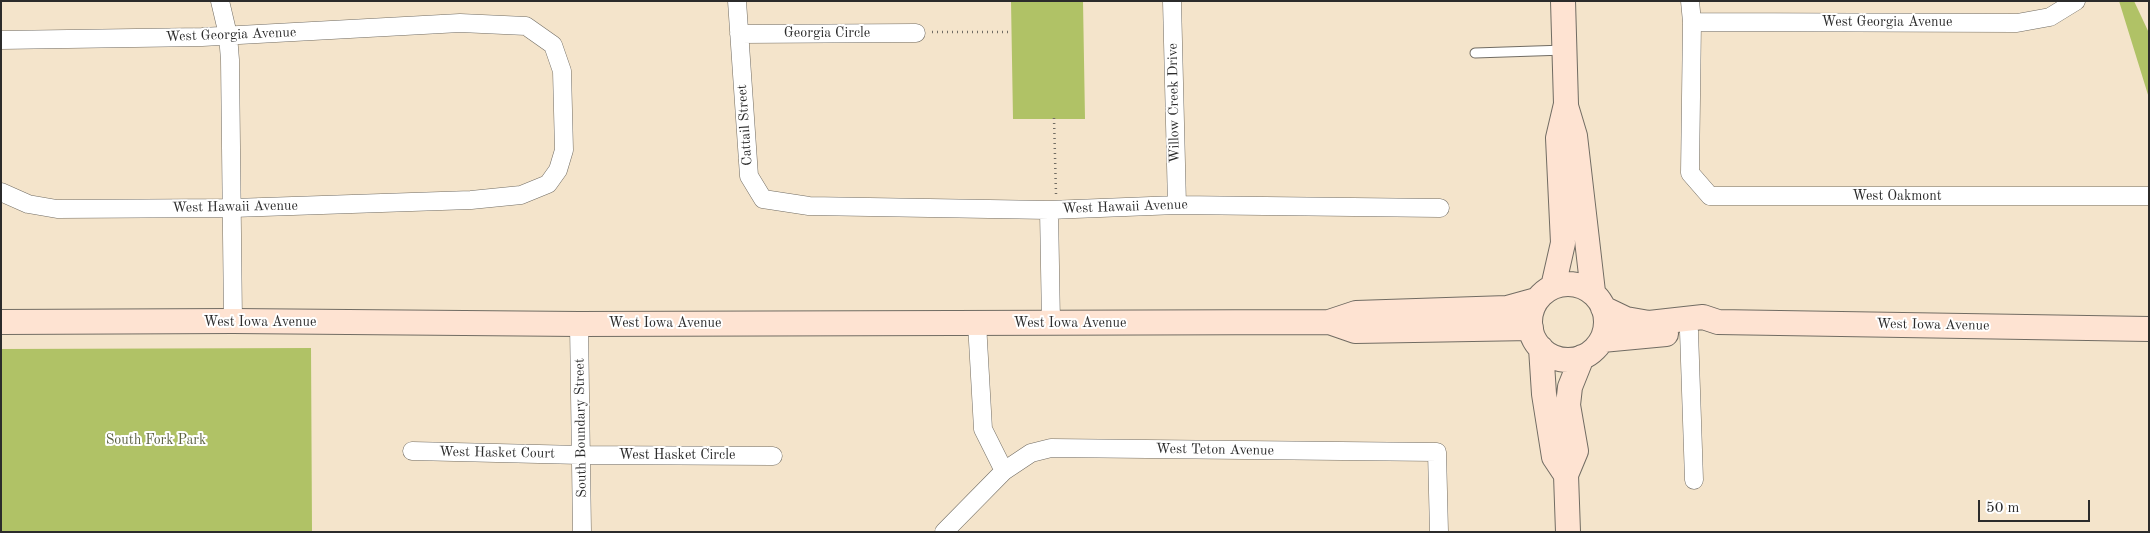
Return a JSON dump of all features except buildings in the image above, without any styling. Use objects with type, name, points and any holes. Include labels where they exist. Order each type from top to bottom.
[{"type":"street","points":[[220,1],[228,35],[233,208],[233,321]]},
{"type":"street","name":"Cattail Street","points":[[738,1],[749,176],[763,199],[809,206]]},
{"type":"street","name":"Willow Creek Drive","points":[[1172,1],[1177,205]]},
{"type":"street","points":[[1563,1],[1566,104],[1558,138],[1563,243],[1545,293],[1531,311],[1554,457],[1566,475]]},
{"type":"street","name":"West Oakmont","points":[[1690,1],[1692,22],[1690,173],[1710,196],[2149,196]]},
{"type":"street","name":"West Georgia Avenue","points":[[1692,22],[2017,23],[2050,17],[2076,1]]},
{"type":"street","name":"West Georgia Avenue","points":[[1,40],[202,37],[460,23],[526,26],[553,45],[562,72],[564,150],[558,170],[548,184],[521,195],[471,200]]},
{"type":"street","name":"Georgia Circle","points":[[739,34],[916,32]]},
{"type":"street","points":[[1536,338],[1557,359],[1569,360],[1582,358],[1593,351],[1602,340],[1606,328],[1606,315],[1598,300],[1575,136],[1566,104]]},
{"type":"street","name":"West Hawaii Avenue","points":[[1,192],[28,204],[57,209],[233,208],[471,200]]},
{"type":"street","name":"West Hawaii Avenue","points":[[809,206],[1053,210],[1177,205],[1440,208]]},
{"type":"street","points":[[1051,323],[1053,210]]},
{"type":"street","points":[[1545,293],[1568,283],[1582,286],[1598,300]]},
{"type":"street","name":"West Iowa Avenue","points":[[1329,322],[1356,312],[1507,308],[1545,293]]},
{"type":"street","name":"West Iowa Avenue","points":[[1598,300],[1626,319],[1649,323],[1703,317],[1718,322],[2149,328]]},
{"type":"street","name":"West Iowa Avenue","points":[[1,322],[233,321],[579,324],[1329,322],[1355,331],[1536,338]]},
{"type":"street","name":"West Iowa Avenue","points":[[1602,340],[1703,330],[1718,322]]},
{"type":"street","points":[[977,323],[983,428],[1004,471]]},
{"type":"street","name":"South Boundary Street","points":[[579,324],[582,532]]},
{"type":"street","points":[[1689,331],[1694,480]]},
{"type":"street","points":[[1568,532],[1566,475],[1576,451],[1568,405],[1570,387],[1582,358]]},
{"type":"street","name":"West Teton Avenue","points":[[944,532],[1004,471],[1031,453],[1052,448],[1437,452],[1439,532]]},
{"type":"street","name":"West Hasket Court","points":[[412,451],[581,455]]},
{"type":"street","name":"West Hasket Circle","points":[[581,455],[773,456]]},
{"type":"lane","points":[[1475,53],[1565,50]]},
{"type":"path","points":[[916,32],[1012,32]]},
{"type":"path","points":[[1053,210],[1054,118]]},
{"type":"green space","points":[[1011,1],[1083,1],[1085,119],[1013,119]]},
{"type":"green space","points":[[2119,1],[2134,1],[2149,33],[2149,98]]},
{"type":"green space","name":"South Fork Park","points":[[311,348],[312,532],[1,532],[1,349]]}]
